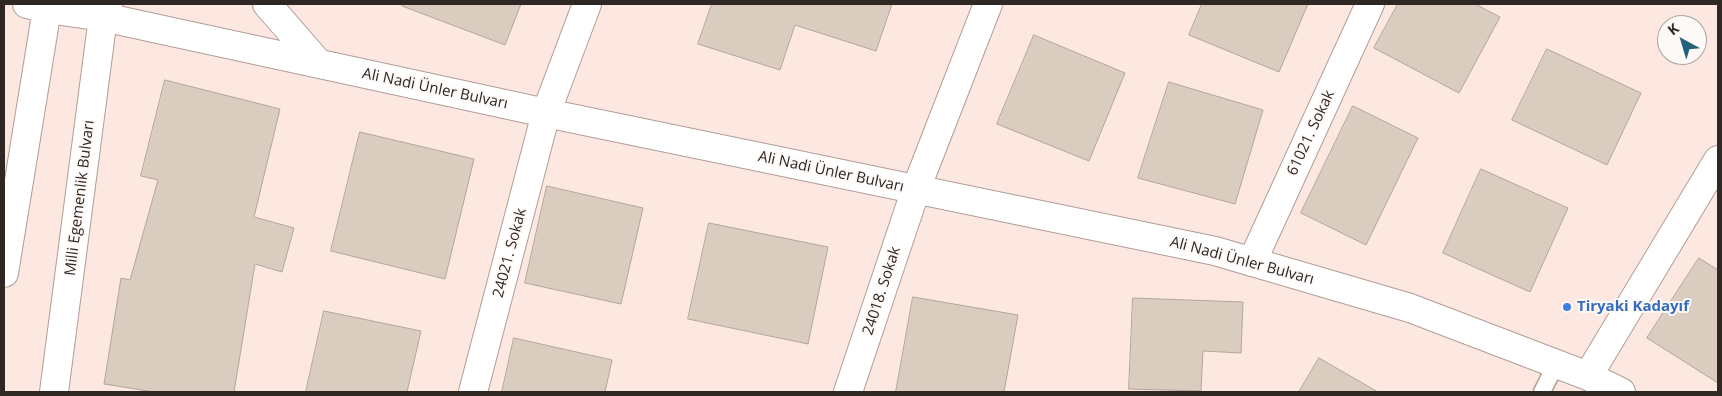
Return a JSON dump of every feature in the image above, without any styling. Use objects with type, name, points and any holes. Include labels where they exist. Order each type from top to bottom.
[{"type":"street","points":[[267,4],[319,64]]},
{"type":"street","name":"24021. Sokak","points":[[473,392],[546,113],[588,4]]},
{"type":"street","name":"24018. Sokak","points":[[848,392],[916,189],[988,4]]},
{"type":"street","name":"61021. Sokak","points":[[1252,262],[1370,4]]},
{"type":"street","points":[[4,273],[41,5]]},
{"type":"street","name":"Ali Nadi Ünler Bulvarı","points":[[41,5],[106,10],[319,64],[546,113],[1215,251],[1410,308],[1588,376],[1621,392]]},
{"type":"street","name":"Milli Egemenlik Bulvarı","points":[[54,392],[106,10]]},
{"type":"street","points":[[1588,376],[1718,160]]},
{"type":"lane","points":[[1542,392],[1556,364]]},
{"type":"building","points":[[403,4],[521,4],[505,45],[402,6]]},
{"type":"building","points":[[712,4],[892,4],[876,51],[795,25],[780,70],[698,44]]},
{"type":"building","points":[[1202,4],[1308,4],[1279,72],[1189,35]]},
{"type":"building","points":[[1398,4],[1475,4],[1500,17],[1459,93],[1374,48]]},
{"type":"building","points":[[1034,35],[1125,73],[1089,161],[997,124]]},
{"type":"building","points":[[1547,49],[1641,93],[1607,165],[1512,120]]},
{"type":"building","points":[[165,80],[280,109],[254,217],[294,228],[282,272],[255,264],[234,392],[154,392],[104,384],[121,278],[130,280],[158,180],[141,176]]},
{"type":"building","points":[[1169,82],[1263,110],[1235,204],[1138,178]]},
{"type":"building","points":[[1353,106],[1418,138],[1366,245],[1301,213]]},
{"type":"building","points":[[360,132],[474,159],[445,279],[331,251]]},
{"type":"building","points":[[1481,169],[1568,208],[1530,292],[1443,253]]},
{"type":"building","points":[[547,186],[643,208],[621,304],[525,283]]},
{"type":"building","points":[[709,223],[828,247],[808,344],[688,319]]},
{"type":"building","points":[[1699,258],[1718,270],[1718,383],[1647,338]]},
{"type":"building","points":[[913,297],[1018,315],[1004,392],[896,392]]},
{"type":"building","points":[[1133,298],[1243,302],[1241,353],[1203,351],[1201,391],[1129,389]]},
{"type":"building","points":[[324,311],[421,331],[407,392],[306,392]]},
{"type":"building","points":[[514,338],[612,360],[605,392],[502,392]]},
{"type":"building","points":[[1319,358],[1378,392],[1299,392]]},
{"type":"place","name":"Tiryaki Kadayıf","points":[[1567,307]]}]
